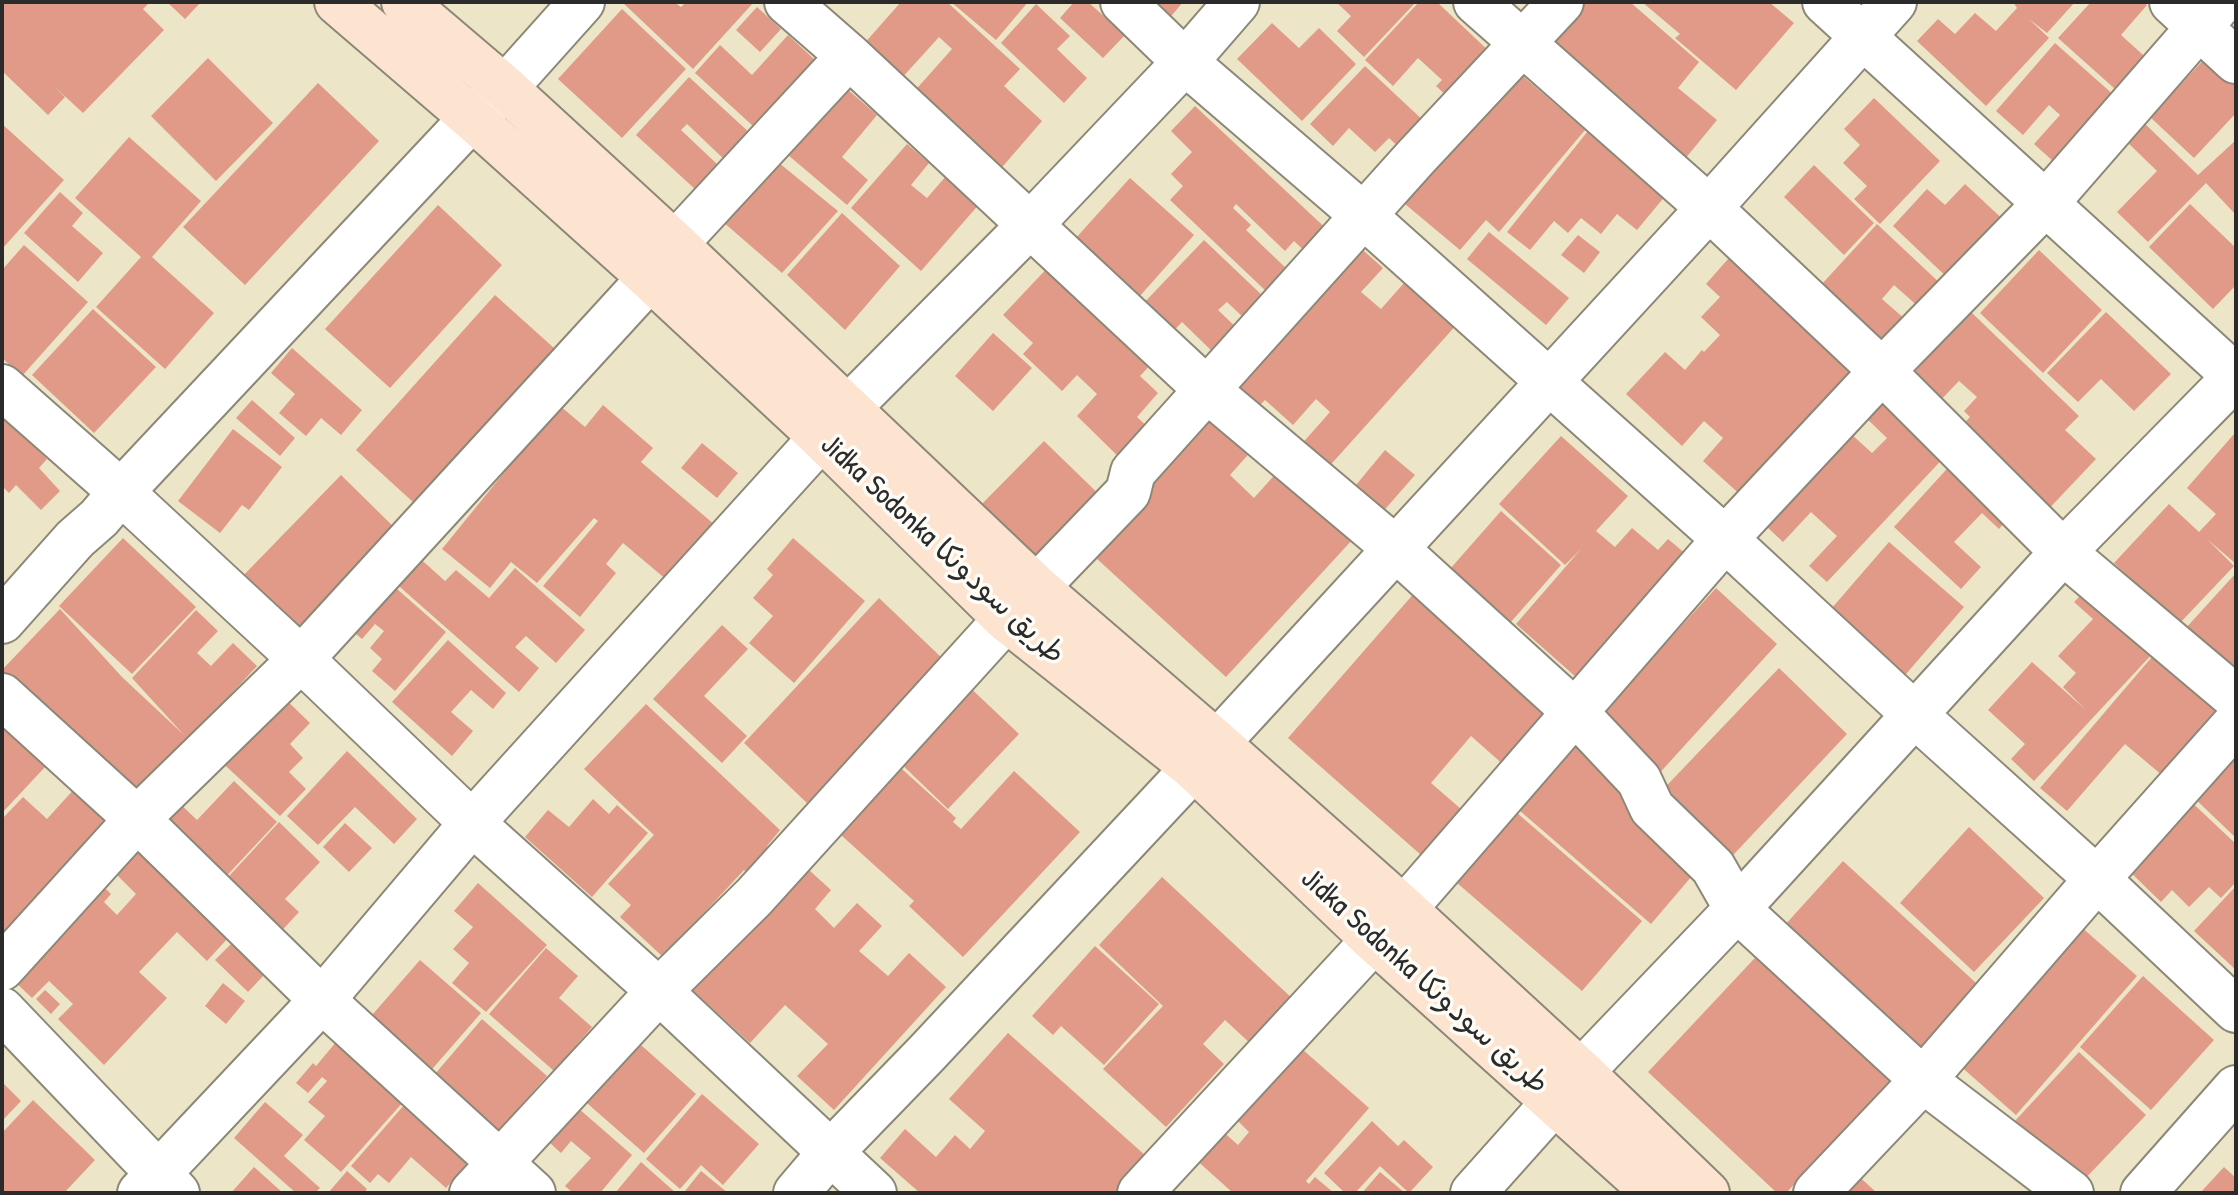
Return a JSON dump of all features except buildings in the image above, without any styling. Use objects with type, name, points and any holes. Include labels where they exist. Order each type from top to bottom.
[{"type":"main road","name":"Jidka Sodonka طريق سودونكا","points":[[337,2],[472,118],[662,261]]},
{"type":"main road","name":"Jidka Sodonka طريق سودونكا","points":[[404,2],[505,88],[662,261],[835,422],[1037,588],[1206,756],[1374,940],[1707,1193]]},
{"type":"main road","name":"Jidka Sodonka طريق سودونكا","points":[[835,422],[1006,619],[1206,756],[1404,909],[1568,1087],[1655,1193]]},
{"type":"street","points":[[2,621],[75,539],[99,518],[472,118],[505,88],[582,2]]},
{"type":"street","points":[[787,2],[1206,389],[1396,549],[1575,712],[1639,780],[1652,808],[1713,867],[1737,909],[1923,1080],[2071,1193]]},
{"type":"street","points":[[1123,2],[1185,62],[1364,216],[1725,539],[2236,1010]]},
{"type":"street","points":[[2,1010],[158,1187],[472,823],[835,422],[1030,225],[1185,62],[1237,2]]},
{"type":"street","points":[[1476,2],[1709,208],[1882,371],[2063,552],[2236,698]]},
{"type":"street","points":[[486,1178],[659,991],[754,897],[1006,619],[1128,492],[1133,472],[1206,389],[1561,2]]},
{"type":"street","points":[[1473,1193],[1568,1087],[1916,716],[2063,552],[2236,377],[1825,2]]},
{"type":"street","points":[[796,1193],[1551,382],[1894,2]]},
{"type":"street","points":[[1404,909],[1725,539],[1882,371],[2046,203],[2198,11],[2236,61]]},
{"type":"street","points":[[2,968],[137,819],[301,659],[849,56]]},
{"type":"street","points":[[2,387],[121,492],[472,823],[659,991],[874,1193]]},
{"type":"street","points":[[2,696],[137,819],[322,1000],[486,1178],[533,1193]]},
{"type":"street","points":[[1816,1193],[1923,1080],[2236,723]]},
{"type":"street","points":[[1140,1193],[1374,940]]},
{"type":"street","points":[[2143,1193],[2236,1088]]}]
